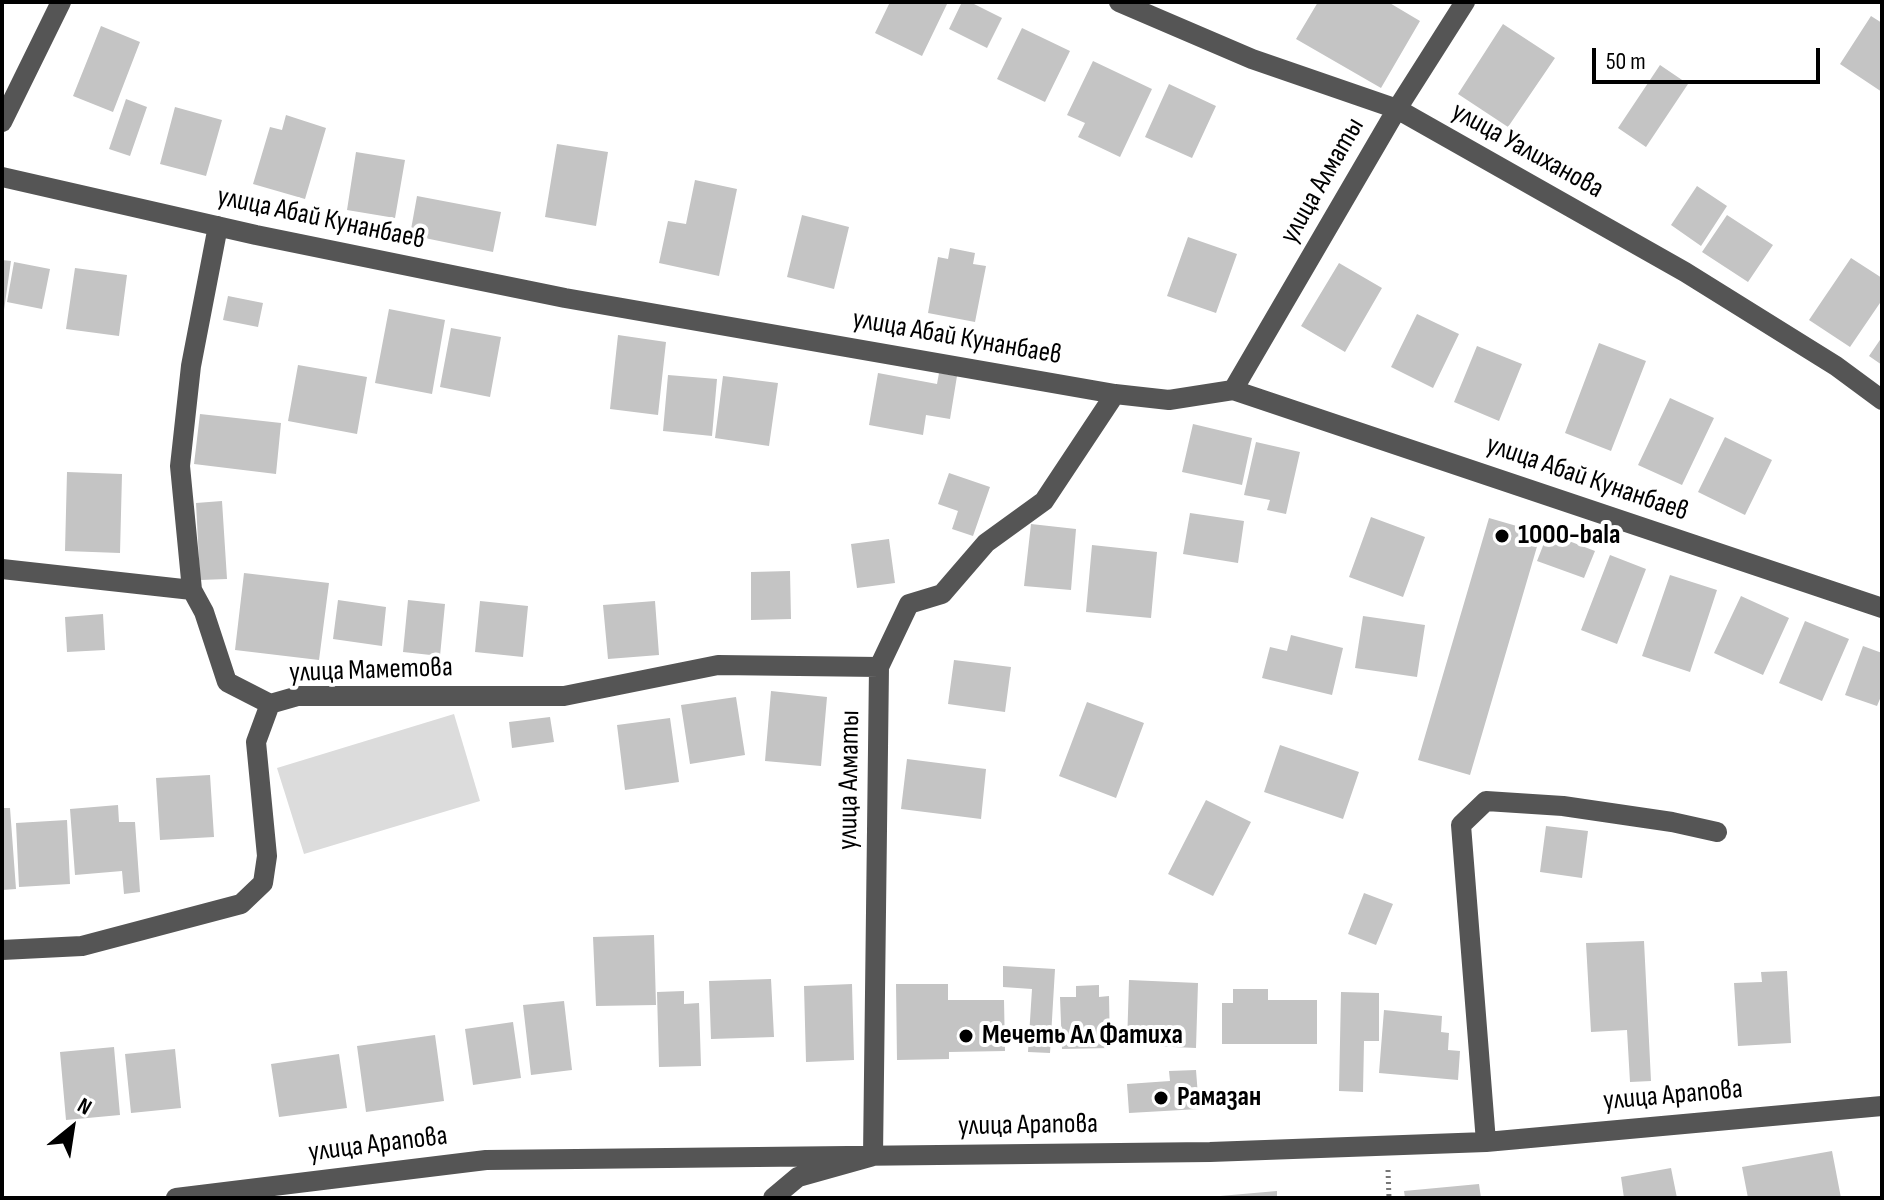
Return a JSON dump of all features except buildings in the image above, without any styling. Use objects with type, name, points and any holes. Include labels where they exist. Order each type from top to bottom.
[{"type":"street","points":[[2,122],[61,2]]},
{"type":"street","name":"улица Уалиханова","points":[[1119,2],[1252,59],[1397,109],[1685,272],[1836,366],[1882,400]]},
{"type":"street","name":"улица Алматы","points":[[1233,390],[1397,109],[1465,2]]},
{"type":"street","name":"улица Абай Кунанбаев","points":[[2,177],[218,226],[565,298],[1115,394],[1169,400],[1233,390],[1882,608]]},
{"type":"street","points":[[218,226],[191,366],[180,466],[192,590],[204,612],[227,682],[270,704]]},
{"type":"street","name":"улица Алматы","points":[[873,1156],[879,667],[909,604],[942,594],[986,543],[1044,501],[1115,394]]},
{"type":"street","points":[[2,569],[192,590]]},
{"type":"street","name":"улица Маметова","points":[[2,950],[82,946],[241,904],[263,883],[267,856],[256,742],[270,704],[298,696],[564,696],[718,665],[879,667]]},
{"type":"street","points":[[1486,1142],[1461,825],[1486,801],[1563,806],[1717,832]]},
{"type":"street","name":"улица Арапова","points":[[176,1198],[486,1160],[1210,1152],[1486,1142],[1882,1106]]},
{"type":"street","points":[[773,1198],[798,1177],[873,1156]]},
{"type":"shaded area","points":[[454,714],[480,801],[304,854],[277,768]]},
{"type":"place","name":"1000-bala","points":[[1502,536]]},
{"type":"place","name":"Мечеть Ал Фатиха","points":[[966,1036]]},
{"type":"place","name":"Рамазан","points":[[1161,1098]]}]
